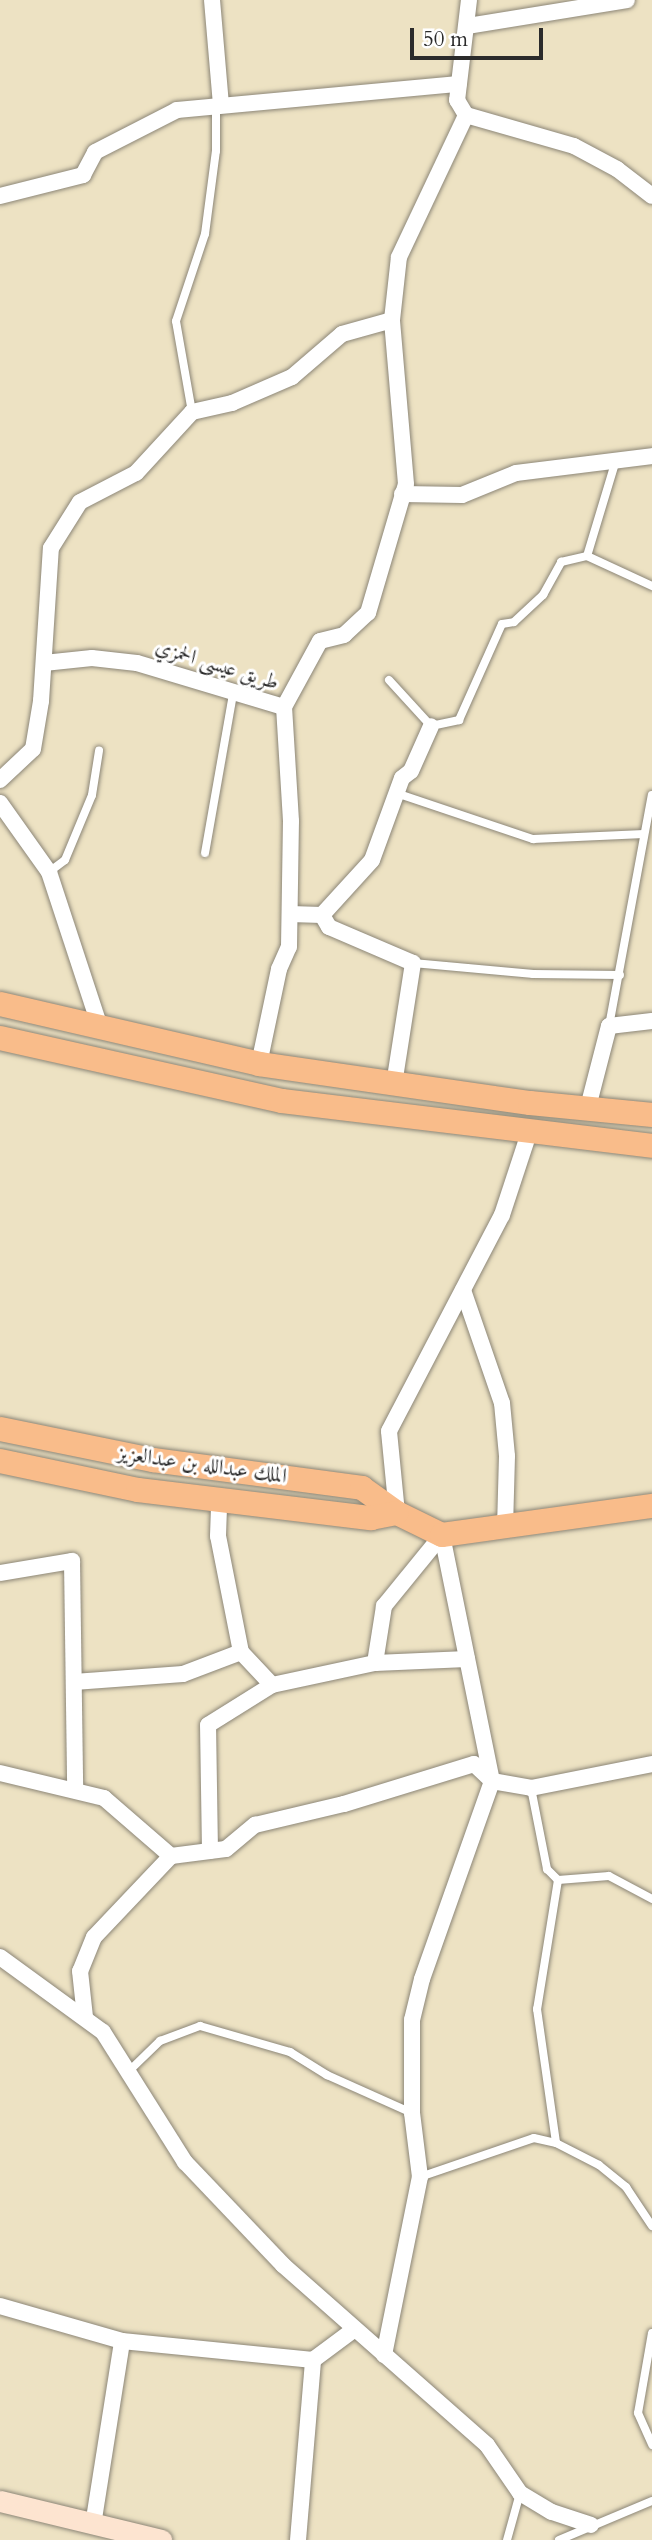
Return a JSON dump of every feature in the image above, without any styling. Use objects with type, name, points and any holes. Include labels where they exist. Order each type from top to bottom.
[{"type":"main road","points":[[0,1004],[260,1064],[587,1111],[652,1115]]},
{"type":"main road","points":[[0,1038],[282,1101],[652,1146]]},
{"type":"main road","points":[[529,1133],[530,1103]]},
{"type":"main road","name":"الملك عبدالله بن عبدالعزيز","points":[[0,1429],[153,1460],[362,1488],[397,1513],[442,1535]]},
{"type":"main road","name":"الملك عبدالله بن عبدالعزيز","points":[[0,1461],[138,1490],[371,1518],[397,1513]]},
{"type":"main road","points":[[442,1535],[652,1506]]},
{"type":"street","points":[[212,0],[218,106]]},
{"type":"street","points":[[469,0],[457,100],[466,115],[573,146],[617,169],[652,196]]},
{"type":"street","points":[[467,26],[627,0]]},
{"type":"street","points":[[0,196],[83,175],[95,152],[177,110],[459,84]]},
{"type":"street","name":"طريق عيسى الحمزي","points":[[44,663],[92,658],[137,663],[233,695],[284,707],[320,641],[344,635],[368,613],[406,484],[403,417],[393,320],[399,257],[466,115]]},
{"type":"street","points":[[0,780],[33,749],[44,663],[51,548],[80,502],[136,473],[192,412],[232,403],[292,377],[342,334],[393,320]]},
{"type":"street","points":[[402,494],[462,495],[516,473],[652,456]]},
{"type":"street","points":[[260,1064],[279,969],[289,947],[290,746],[284,707]]},
{"type":"street","points":[[290,914],[322,915],[372,860],[396,793],[431,726]]},
{"type":"street","points":[[0,803],[49,872],[100,1027]]},
{"type":"street","points":[[322,915],[329,927],[413,963],[394,1084]]},
{"type":"street","points":[[587,1111],[609,1026],[652,1021]]},
{"type":"street","points":[[397,1513],[388,1431],[502,1215],[529,1133]]},
{"type":"street","points":[[463,1290],[502,1403],[507,1455],[505,1528]]},
{"type":"street","points":[[219,1500],[218,1536],[241,1652],[272,1685]]},
{"type":"street","points":[[384,2356],[420,2177],[412,2113],[412,2020],[422,1979],[492,1781],[442,1535]]},
{"type":"street","points":[[375,1663],[384,1606],[442,1535]]},
{"type":"street","points":[[0,1573],[72,1561],[75,1788]]},
{"type":"street","points":[[74,1682],[183,1674],[241,1652]]},
{"type":"street","points":[[210,1851],[208,1725],[272,1685],[375,1663],[467,1660]]},
{"type":"street","points":[[85,2017],[80,1971],[94,1937],[171,1856],[226,1849],[255,1825],[344,1804],[474,1764],[492,1781],[531,1788],[652,1764]]},
{"type":"street","points":[[0,1773],[75,1788],[104,1798],[171,1856]]},
{"type":"street","points":[[0,1957],[103,2032],[185,2162],[352,2331],[411,2374],[487,2445],[520,2493],[552,2512],[591,2525]]},
{"type":"street","points":[[0,2306],[122,2341],[313,2360],[352,2331]]},
{"type":"street","points":[[93,2525],[122,2341]]},
{"type":"street","points":[[298,2540],[313,2360]]},
{"type":"street","points":[[0,2501],[127,2536],[161,2540]]},
{"type":"lane","points":[[192,412],[176,321],[205,234],[216,151],[218,106]]},
{"type":"lane","points":[[587,556],[616,460]]},
{"type":"lane","points":[[389,680],[431,726],[460,720],[502,624],[514,622],[543,595],[561,562],[587,556],[652,586]]},
{"type":"lane","points":[[205,853],[233,695]]},
{"type":"lane","points":[[49,872],[65,860],[88,806],[99,751]]},
{"type":"lane","points":[[396,793],[533,839],[644,834]]},
{"type":"lane","points":[[609,1026],[652,795]]},
{"type":"lane","points":[[640,852],[652,854]]},
{"type":"lane","points":[[413,963],[533,974],[620,975]]},
{"type":"lane","points":[[531,1788],[547,1869],[558,1880],[609,1876],[652,1899]]},
{"type":"lane","points":[[556,2143],[537,2009],[558,1880]]},
{"type":"lane","points":[[128,2073],[160,2041],[200,2026],[290,2052],[327,2075],[412,2113]]},
{"type":"lane","points":[[420,2177],[534,2138],[556,2143],[598,2165],[626,2187],[652,2226]]},
{"type":"lane","points":[[652,2333],[638,2413],[652,2445]]},
{"type":"lane","points":[[507,2540],[520,2493]]},
{"type":"lane","points":[[559,2540],[652,2501]]}]
